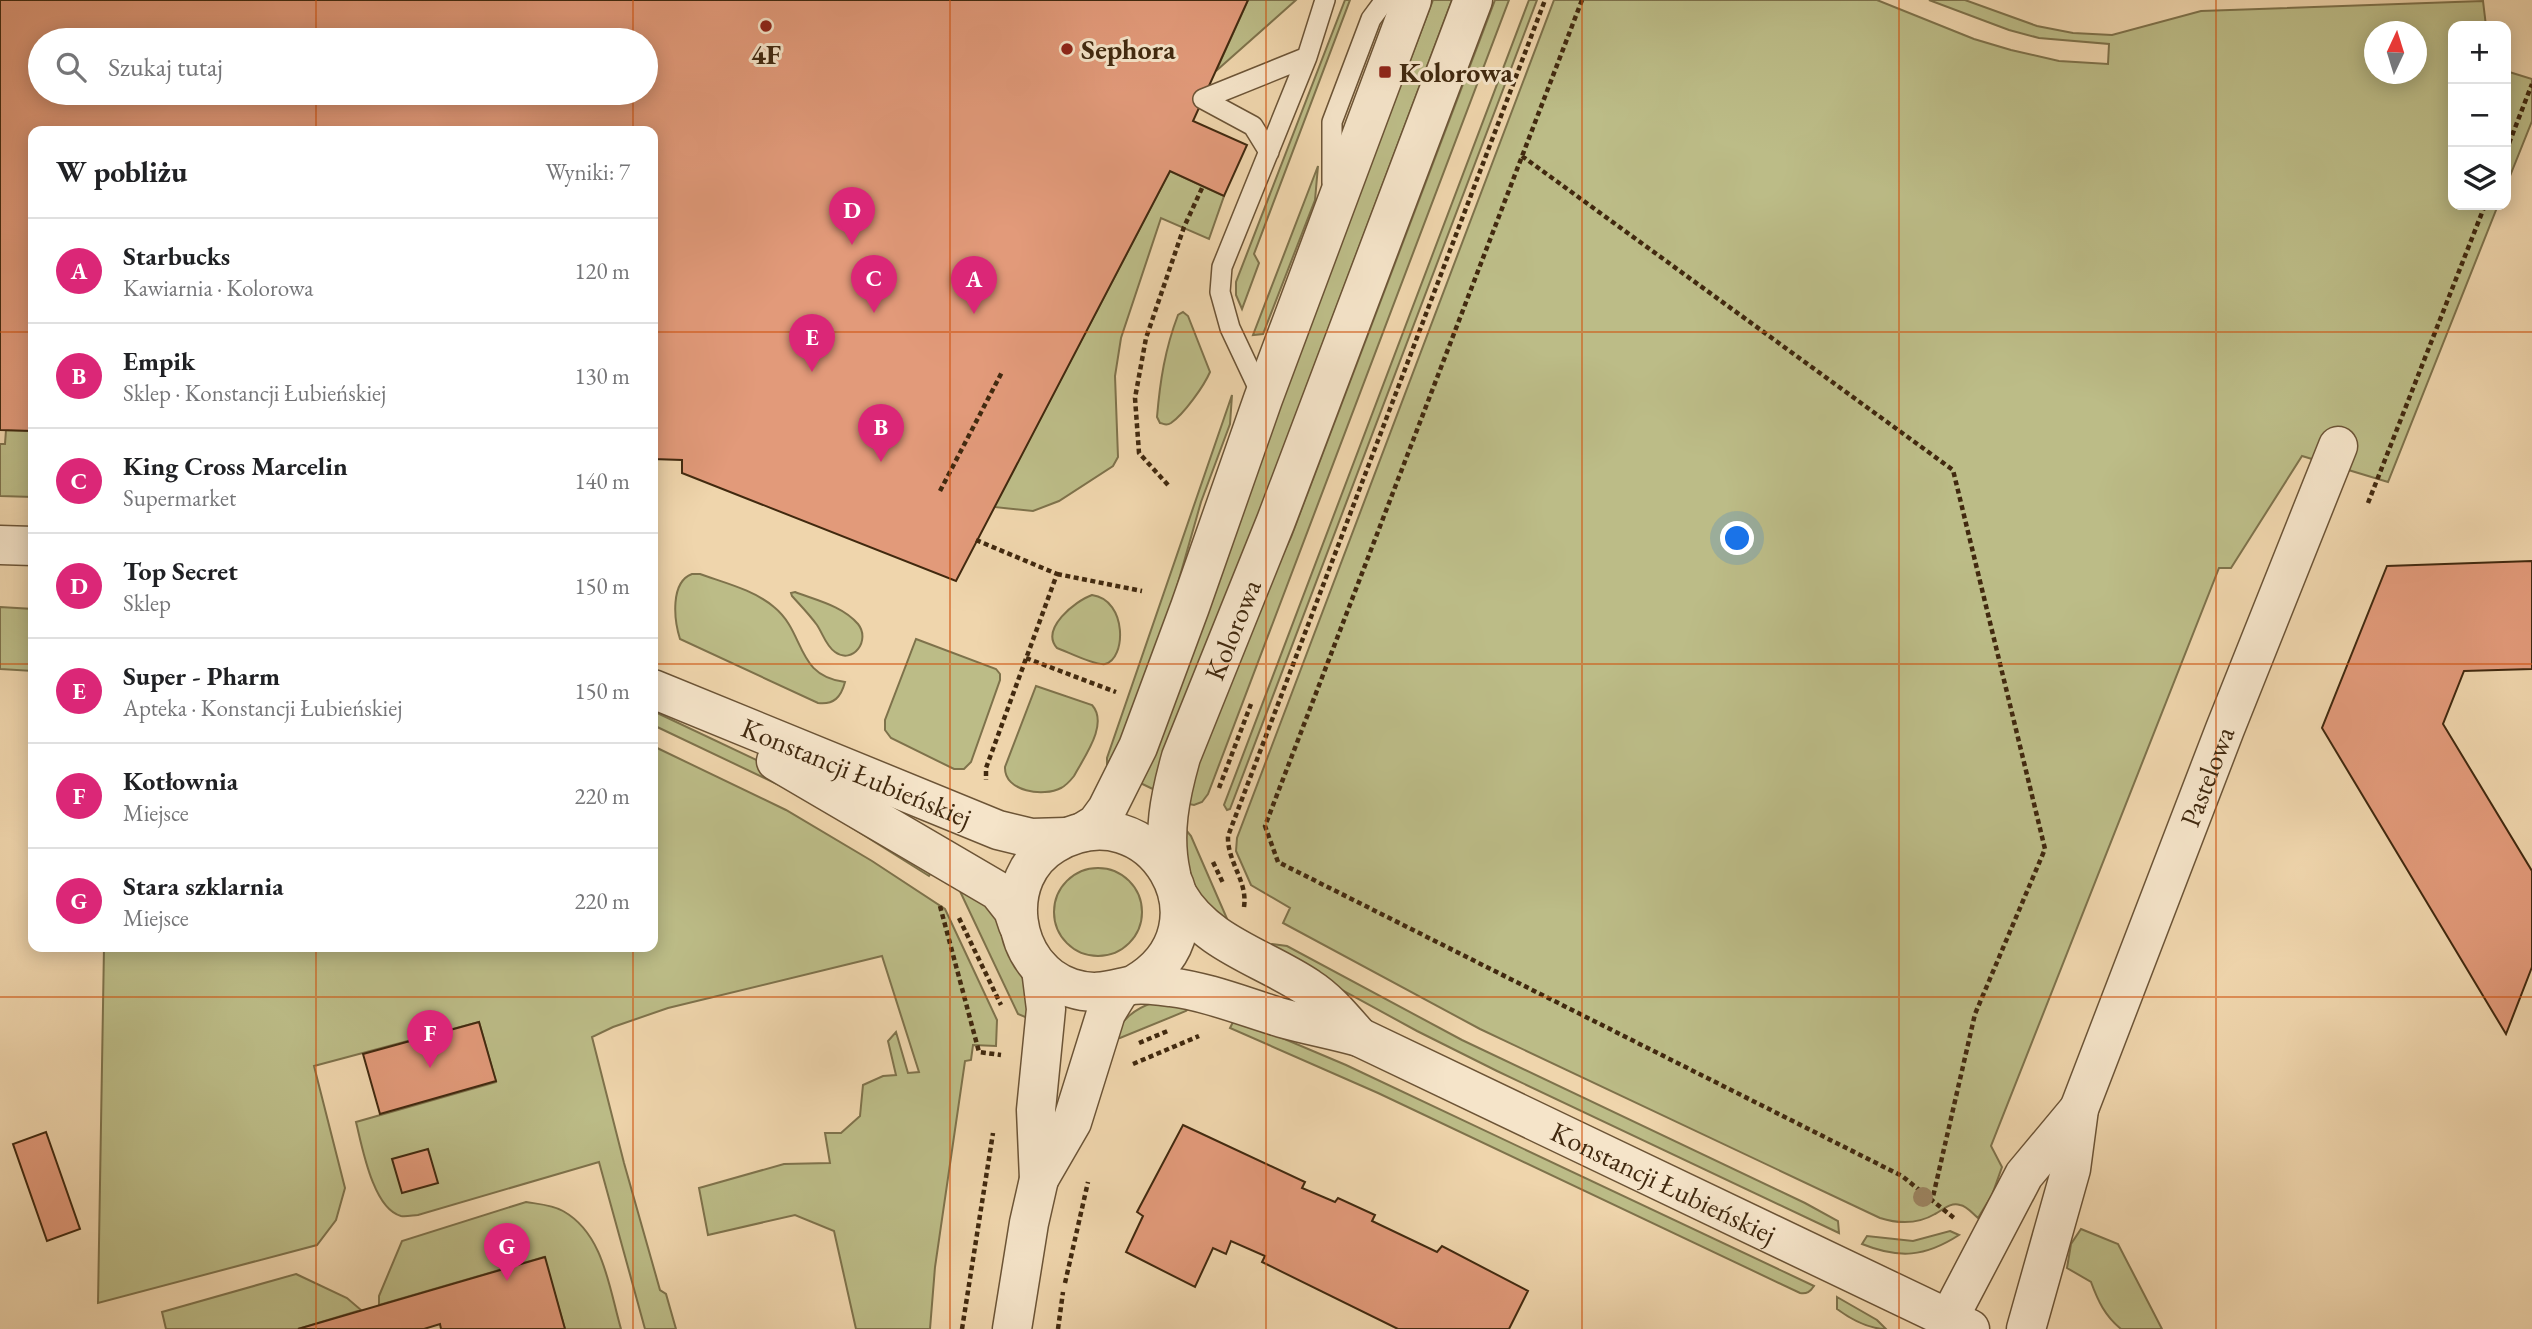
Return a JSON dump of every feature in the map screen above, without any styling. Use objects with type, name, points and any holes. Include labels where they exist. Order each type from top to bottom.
[{"type":"street","name":"Kolorowa","points":[[1074,835],[1096,824],[1107,809],[1138,747],[1412,0]]},
{"type":"street","name":"Kolorowa","points":[[1175,885],[1166,854],[1167,826],[1181,757],[1276,521],[1473,0]]},
{"type":"street","name":"Pastelowa","points":[[2026,1329],[2071,1169],[2079,1109],[2225,729],[2338,446]]},
{"type":"street","points":[[0,545],[28,546]]},
{"type":"street","name":"Konstancji Łubieńskiej","points":[[658,691],[998,830],[1031,838],[1074,835]]},
{"type":"street","name":"Konstancji Łubieńskiej","points":[[658,692],[998,891],[1013,910],[1018,925]]},
{"type":"street","points":[[1117,832],[1134,838],[1149,847],[1161,860],[1175,885],[1179,925],[1168,954],[1148,977],[1127,987],[1103,993],[1069,988],[1041,969],[1026,948],[1018,925],[1017,907],[1027,873],[1037,858],[1050,846],[1074,835],[1117,832]]},
{"type":"street","name":"Konstancji Łubieńskiej","points":[[1175,885],[1189,912],[1207,929],[1310,988],[1359,1037]]},
{"type":"street","points":[[1012,1329],[1039,1179],[1036,1110],[1046,1009],[1041,969]]},
{"type":"street","points":[[1039,1179],[1072,1122],[1106,1013],[1127,987]]},
{"type":"street","name":"Konstancji Łubieńskiej","points":[[1127,987],[1171,987],[1207,993],[1282,1018],[1359,1037],[1955,1325]]},
{"type":"street","name":"Pastelowa","points":[[1955,1325],[2024,1175],[2079,1109]]},
{"type":"lane","points":[[1264,399],[1230,328],[1220,292],[1222,267],[1307,57],[1325,0]]},
{"type":"lane","points":[[1332,213],[1332,122],[1371,19],[1385,0]]},
{"type":"lane","points":[[1269,152],[1253,126],[1203,99],[1307,57]]},
{"type":"path","points":[[1247,893],[1227,851],[1228,836],[1545,0]]},
{"type":"path","points":[[1582,0],[1265,826],[1278,862],[1902,1175],[1954,1218]]},
{"type":"path","points":[[2508,147],[2532,84]]},
{"type":"path","points":[[1522,156],[1953,470],[2046,849],[1975,1014],[1933,1200]]},
{"type":"path","points":[[1168,485],[1139,453],[1135,398],[1146,338],[1184,227],[1203,186]]},
{"type":"path","points":[[2368,503],[2482,210]]},
{"type":"path","points":[[940,491],[1002,372]]},
{"type":"path","points":[[976,541],[1057,574],[1142,592]]},
{"type":"path","points":[[986,781],[986,768],[1057,574]]},
{"type":"path","points":[[1026,659],[1117,692]]},
{"type":"path","points":[[1214,800],[1253,697]]},
{"type":"path","points":[[1212,859],[1223,883]]},
{"type":"path","points":[[940,905],[979,1052]]},
{"type":"path","points":[[1235,908],[1243,913]]},
{"type":"path","points":[[958,915],[1006,1013]]},
{"type":"path","points":[[1131,1046],[1181,1026]]},
{"type":"path","points":[[1131,1065],[1200,1035]]},
{"type":"path","points":[[961,1329],[995,1124]]},
{"type":"path","points":[[1058,1329],[1065,1283],[1088,1180]]},
{"type":"green space","points":[[1248,0],[1296,0],[1216,71]]},
{"type":"green space","points":[[1345,0],[1350,0],[1254,254],[1259,263],[1242,309],[1236,295],[1236,282]]},
{"type":"green space","points":[[1433,0],[1452,0],[1157,791],[1136,781]]},
{"type":"green space","points":[[1495,0],[1509,0],[1208,794],[1202,802],[1194,805],[1184,803],[1247,630],[1291,537]]},
{"type":"green space","points":[[1529,0],[1537,0],[1230,809],[1227,810],[1224,805]]},
{"type":"green space","points":[[1554,0],[1877,0],[1974,39],[2011,50],[2059,61],[2108,64],[2109,44],[2039,38],[2009,30],[1929,0],[1965,0],[2037,26],[2073,33],[2112,35],[2201,11],[2483,1],[2485,21],[2448,21],[2448,210],[2496,210],[2388,482],[2302,456],[2231,568],[2219,568],[1991,1146],[2002,1167],[1992,1195],[1978,1218],[1965,1207],[1956,1204],[1915,1221],[1901,1222],[1880,1218],[1480,1029],[1283,923],[1290,908],[1251,885],[1236,851],[1237,838]]},
{"type":"green space","points":[[2511,73],[2532,79],[2532,121],[2511,174]]},
{"type":"green space","points":[[1318,166],[1315,200],[1263,334],[1253,335]]},
{"type":"green space","points":[[1170,171],[1224,196],[1209,239],[1161,218],[1121,338],[1115,376],[1118,457],[1113,466],[1059,501],[1033,511],[994,507]]},
{"type":"green space","points":[[1183,312],[1188,316],[1210,372],[1176,419],[1168,424],[1160,423],[1157,417],[1166,353],[1178,315]]},
{"type":"green space","points":[[1232,395],[1230,424],[1201,502],[1170,611],[1135,717],[1107,765],[1107,758]]},
{"type":"green space","points":[[6,430],[28,431],[28,497],[0,496],[0,444],[5,444]]},
{"type":"green space","points":[[700,574],[739,588],[774,607],[784,617],[809,662],[817,671],[829,678],[845,682],[839,696],[828,703],[818,703],[680,639],[675,612],[677,593],[685,578]]},
{"type":"green space","points":[[791,593],[829,604],[852,618],[861,630],[858,649],[848,655],[835,652],[817,625],[792,596]]},
{"type":"green space","points":[[1092,595],[1104,599],[1112,607],[1120,630],[1117,652],[1112,660],[1105,664],[1088,661],[1057,648],[1053,641],[1056,624],[1069,609]]},
{"type":"green space","points":[[0,607],[28,609],[28,671],[0,669]]},
{"type":"green space","points":[[916,639],[996,669],[1000,674],[971,762],[964,769],[954,769],[891,738],[885,730],[885,720]]},
{"type":"green space","points":[[1036,686],[1092,705],[1097,713],[1096,731],[1089,750],[1074,776],[1067,784],[1054,791],[1026,790],[1011,782],[1006,775],[1005,767]]},
{"type":"green space","points":[[658,713],[803,782],[936,865],[929,876],[798,794],[658,727]]},
{"type":"green space","points":[[658,748],[786,810],[872,861],[945,909],[997,1020],[996,1046],[973,1045],[971,1060],[965,1061],[935,1267],[930,1329],[856,1329],[834,1231],[795,1215],[708,1235],[699,1188],[784,1164],[830,1163],[825,1133],[841,1133],[860,1116],[863,1085],[883,1076],[896,1075],[888,1041],[896,1032],[908,1073],[919,1072],[882,956],[668,1008],[592,1037],[660,1290],[666,1294],[676,1329],[645,1329],[599,1162],[418,1215],[401,1216],[391,1211],[383,1202],[370,1175],[356,1122],[496,1082],[479,1022],[314,1066],[345,1188],[336,1220],[317,1245],[98,1303],[104,952],[658,952]]},
{"type":"green space","points":[[1186,830],[1228,921],[1217,919],[1184,871]]},
{"type":"green space","points":[[1098,868],[1115,871],[1129,881],[1139,895],[1142,912],[1139,929],[1129,943],[1115,953],[1098,956],[1081,953],[1067,943],[1057,929],[1054,912],[1057,895],[1067,881],[1081,871]]},
{"type":"green space","points":[[958,887],[990,906],[1023,978],[1030,1019],[1018,1014]]},
{"type":"green space","points":[[1272,944],[1287,946],[1462,1040],[1805,1203],[1838,1221],[1839,1233],[1417,1031],[1267,949]]},
{"type":"green space","points":[[1155,1002],[1194,1004],[1186,1011],[1112,1039],[1129,1016]]},
{"type":"green space","points":[[1235,1018],[1346,1065],[1814,1286],[1808,1292],[1800,1293],[1378,1093],[1230,1028]]},
{"type":"green space","points":[[526,1202],[563,1211],[588,1233],[603,1263],[621,1329],[565,1329],[544,1257],[379,1305],[379,1296],[402,1241]]},
{"type":"green space","points":[[2081,1229],[2118,1244],[2162,1329],[2121,1329],[2103,1308],[2091,1282],[2067,1268],[2071,1244]]},
{"type":"green space","points":[[1950,1231],[1959,1235],[1935,1248],[1912,1253],[1888,1252],[1862,1244],[1867,1236],[1913,1241]]},
{"type":"green space","points":[[296,1274],[347,1298],[361,1310],[298,1329],[166,1329],[162,1312]]},
{"type":"green space","points":[[1837,1297],[1877,1320],[1886,1329],[1867,1326],[1843,1313],[1837,1309]]},
{"type":"building","points":[[0,0],[1248,0],[1193,121],[1247,145],[1224,196],[1170,171],[956,581],[682,473],[682,460],[658,459],[658,126],[28,126],[28,431],[0,430]]},
{"type":"building","points":[[2532,561],[2532,669],[2464,671],[2443,724],[2532,871],[2532,967],[2506,1034],[2322,728],[2387,566]]},
{"type":"building","points":[[479,1022],[496,1081],[380,1114],[363,1054]]},
{"type":"building","points":[[1183,1125],[1305,1182],[1302,1188],[1335,1202],[1338,1198],[1375,1215],[1372,1221],[1437,1252],[1442,1246],[1528,1291],[1509,1329],[1398,1329],[1262,1262],[1265,1256],[1231,1241],[1226,1254],[1213,1248],[1195,1287],[1126,1252],[1143,1216],[1137,1212]]},
{"type":"building","points":[[46,1132],[80,1229],[47,1241],[13,1144]]},
{"type":"building","points":[[428,1149],[438,1183],[402,1193],[392,1159]]},
{"type":"building","points":[[545,1257],[565,1329],[441,1329],[440,1324],[424,1329],[298,1329]]},
{"type":"place","name":"4F","points":[[766,26]]},
{"type":"place","name":"Sephora","points":[[1067,49]]},
{"type":"place","name":"Kolorowa","points":[[1385,72]]},
{"type":"place","name":"Top Secret","points":[[852,245]]},
{"type":"place","name":"King Cross Marcelin","points":[[874,313]]},
{"type":"place","name":"Starbucks","points":[[974,314]]},
{"type":"place","name":"Super - Pharm","points":[[812,372]]},
{"type":"place","name":"Empik","points":[[881,462]]},
{"type":"place","name":"Kotłownia","points":[[430,1068]]},
{"type":"place","name":"Stara szklarnia","points":[[507,1281]]}]
